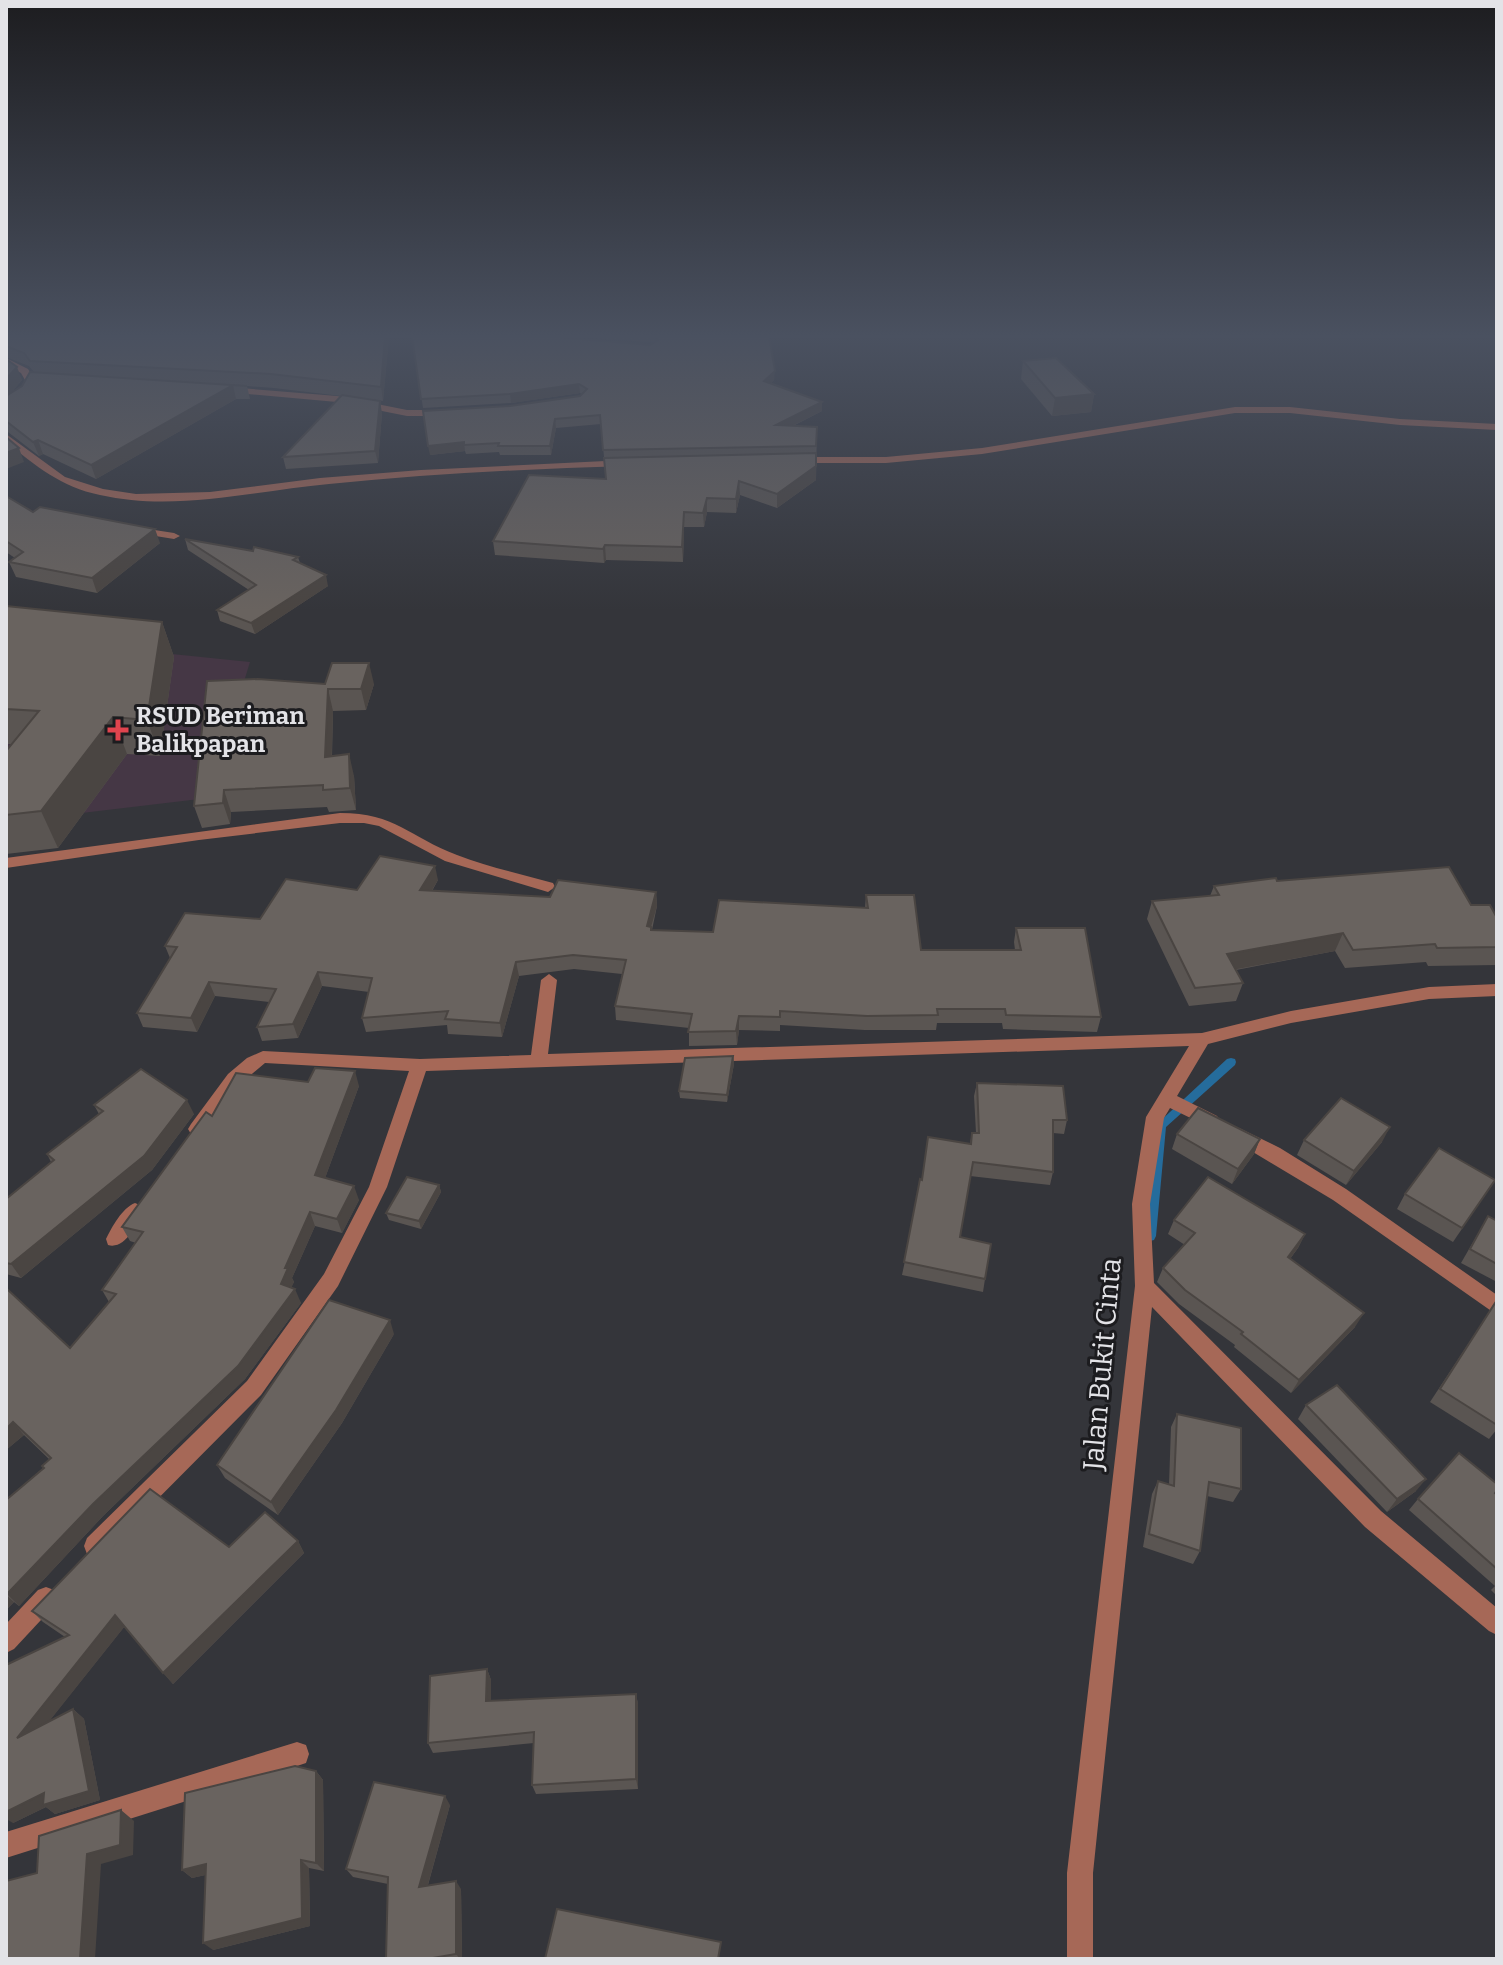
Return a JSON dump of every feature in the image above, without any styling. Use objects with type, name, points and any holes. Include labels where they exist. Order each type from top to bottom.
[{"type":"street","points":[[778,460],[886,460],[982,451],[1126,428]]},
{"type":"street","points":[[6,437],[45,470],[70,484],[98,491],[156,498],[350,478],[646,463]]},
{"type":"street","points":[[127,528],[174,536]]},
{"type":"street","points":[[6,863],[227,831],[364,818],[384,823],[450,858],[548,887]]},
{"type":"street","points":[[539,1062],[549,980]]},
{"type":"street","points":[[187,1143],[232,1082],[246,1067],[263,1057],[420,1065],[1202,1039],[1291,1017],[1429,993],[1497,990]]},
{"type":"street","name":"Jalan Bukit Cinta","points":[[1080,1959],[1081,1858],[1145,1286],[1141,1204],[1155,1117],[1202,1039]]},
{"type":"street","points":[[81,1561],[254,1388],[331,1280],[378,1187],[420,1065]]},
{"type":"street","points":[[1166,1098],[1275,1153],[1360,1207],[1497,1306]]},
{"type":"street","points":[[115,1239],[151,1191]]},
{"type":"street","points":[[1145,1286],[1373,1519],[1497,1623]]},
{"type":"street","points":[[6,1641],[60,1584]]},
{"type":"street","points":[[6,1845],[297,1754]]},
{"type":"shaded area","name":"RSUD Beriman Balikpapan","points":[[6,637],[250,662],[208,798],[6,822]]},
{"type":"building","points":[[15,428],[157,428],[91,465],[38,440],[33,442]]},
{"type":"building","points":[[311,428],[377,428],[375,451],[283,457]]},
{"type":"building","points":[[425,428],[553,428],[550,446],[498,446],[499,443],[464,445],[464,442],[428,446]]},
{"type":"building","points":[[601,428],[817,428],[816,446],[603,450]]},
{"type":"building","points":[[6,437],[19,448],[6,453]]},
{"type":"building","points":[[816,453],[816,466],[777,494],[739,481],[736,499],[707,498],[703,513],[684,512],[682,547],[605,545],[603,549],[493,541],[529,475],[606,479],[604,458]]},
{"type":"building","points":[[6,496],[33,512],[40,507],[155,529],[92,578],[9,562],[23,552],[6,541]]},
{"type":"building","points":[[185,539],[253,551],[254,547],[298,557],[293,560],[326,575],[251,623],[217,610],[256,585]]},
{"type":"building","points":[[6,606],[162,622],[147,720],[113,717],[41,811],[6,815],[6,751],[39,711],[6,709]]},
{"type":"building","points":[[332,663],[369,663],[361,689],[328,689],[325,757],[349,754],[350,788],[323,790],[323,785],[224,790],[223,803],[194,806],[207,681],[258,679],[325,684]]},
{"type":"building","points":[[380,856],[435,866],[420,890],[550,897],[558,880],[656,892],[647,926],[651,930],[713,932],[719,900],[868,908],[866,895],[914,895],[921,950],[1021,950],[1016,928],[1085,928],[1101,1017],[1006,1015],[1005,1009],[937,1009],[938,1015],[867,1016],[780,1011],[780,1017],[739,1016],[736,1031],[688,1032],[692,1014],[615,1006],[626,960],[573,955],[516,962],[500,1023],[445,1019],[448,1011],[362,1018],[372,978],[318,972],[293,1024],[257,1027],[276,989],[209,982],[191,1018],[137,1013],[177,947],[165,946],[185,913],[260,919],[286,879],[357,890]]},
{"type":"building","points":[[1449,867],[1471,905],[1490,905],[1497,918],[1497,947],[1437,948],[1435,944],[1353,950],[1343,933],[1227,954],[1243,983],[1195,988],[1152,901],[1219,895],[1214,886],[1276,878],[1277,881]]},
{"type":"building","points":[[733,1056],[727,1095],[679,1091],[685,1058]]},
{"type":"building","points":[[315,1068],[355,1071],[315,1175],[354,1186],[337,1219],[310,1212],[281,1284],[295,1289],[238,1366],[93,1504],[7,1594],[6,1500],[44,1468],[42,1466],[51,1458],[13,1422],[6,1429],[6,1288],[70,1348],[116,1294],[102,1290],[143,1232],[122,1227],[206,1112],[212,1116],[236,1073],[308,1082]]},
{"type":"building","points":[[141,1069],[187,1100],[144,1156],[11,1264],[6,1263],[6,1199],[54,1160],[47,1154],[103,1111],[94,1105]]},
{"type":"building","points":[[977,1083],[1063,1086],[1067,1120],[1053,1120],[1053,1172],[973,1162],[960,1237],[991,1244],[985,1279],[904,1262],[928,1137],[971,1144],[972,1133],[979,1133]]},
{"type":"building","points":[[1341,1098],[1390,1127],[1354,1171],[1304,1140]]},
{"type":"building","points":[[1198,1108],[1260,1139],[1238,1169],[1177,1134]]},
{"type":"building","points":[[1439,1148],[1495,1180],[1462,1228],[1405,1194]]},
{"type":"building","points":[[407,1177],[439,1185],[419,1221],[386,1213]]},
{"type":"building","points":[[1208,1177],[1305,1234],[1288,1257],[1364,1313],[1299,1380],[1241,1334],[1243,1332],[1185,1290],[1163,1268],[1195,1233],[1174,1220]]},
{"type":"building","points":[[1488,1216],[1497,1221],[1497,1264],[1470,1249]]},
{"type":"building","points":[[329,1300],[390,1320],[336,1410],[271,1502],[217,1465]]},
{"type":"building","points":[[1497,1300],[1497,1425],[1440,1389]]},
{"type":"building","points":[[1337,1385],[1426,1479],[1397,1499],[1306,1405]]},
{"type":"building","points":[[1177,1414],[1241,1428],[1241,1489],[1209,1482],[1200,1551],[1149,1534],[1158,1481],[1174,1486]]},
{"type":"building","points":[[1459,1453],[1497,1484],[1497,1569],[1418,1499]]},
{"type":"building","points":[[150,1489],[229,1547],[265,1512],[298,1541],[163,1673],[115,1615],[17,1738],[73,1709],[89,1791],[43,1805],[44,1793],[6,1812],[6,1665],[69,1635],[32,1611]]},
{"type":"building","points":[[487,1669],[486,1701],[636,1694],[636,1779],[532,1785],[534,1732],[428,1743],[430,1676]]},
{"type":"building","points":[[295,1766],[316,1771],[316,1863],[301,1860],[302,1918],[203,1943],[206,1864],[182,1870],[185,1793]]},
{"type":"building","points":[[374,1782],[445,1796],[419,1887],[456,1881],[456,1954],[427,1959],[386,1959],[388,1877],[346,1869]]},
{"type":"building","points":[[121,1810],[120,1845],[87,1854],[80,1959],[6,1959],[6,1881],[37,1873],[39,1836]]},
{"type":"building","points":[[557,1909],[721,1942],[718,1959],[545,1959]]},
{"type":"waterway","points":[[1150,1236],[1161,1125],[1231,1062]]},
{"type":"place","name":"RSUD Beriman Balikpapan","points":[[118,730]]}]
